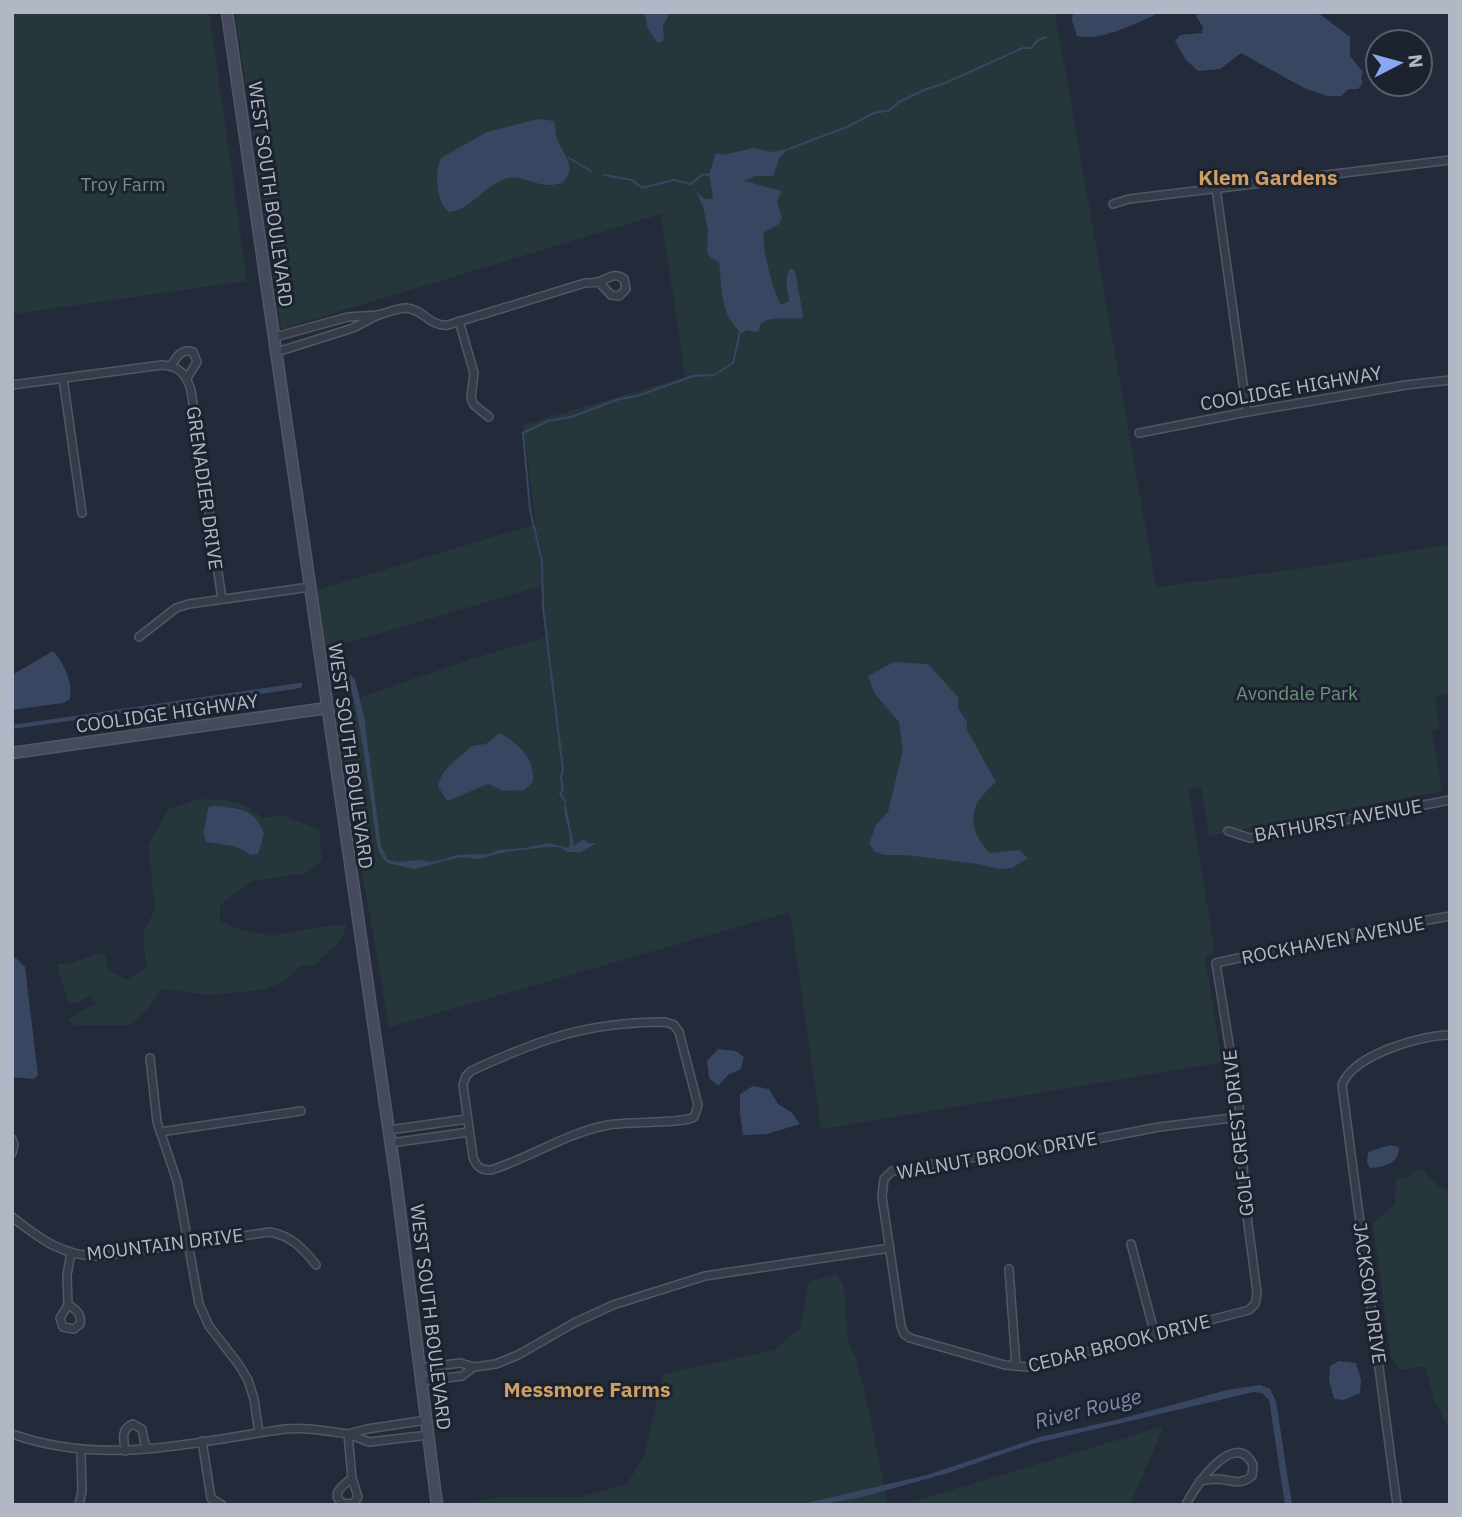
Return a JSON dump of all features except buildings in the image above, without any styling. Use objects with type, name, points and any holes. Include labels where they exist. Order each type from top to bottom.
[{"type":"main road","name":"WEST SOUTH BOULEVARD","points":[[227,12],[391,1143],[437,1505]]},
{"type":"main road","name":"COOLIDGE HIGHWAY","points":[[12,753],[327,708]]},
{"type":"street","points":[[1113,204],[1129,199],[1450,160]]},
{"type":"street","points":[[1216,188],[1247,412]]},
{"type":"street","points":[[275,337],[348,317],[379,315],[405,308],[435,324],[448,325],[585,283],[599,282]]},
{"type":"street","points":[[277,352],[353,328],[379,315]]},
{"type":"street","points":[[459,321],[474,373],[471,398],[474,405],[489,417]]},
{"type":"street","name":"GRENADIER DRIVE","points":[[187,378],[197,362],[193,352],[188,350],[182,352],[172,366],[187,378],[191,390],[222,599]]},
{"type":"street","points":[[12,385],[162,365],[172,366]]},
{"type":"street","points":[[63,378],[82,513]]},
{"type":"street","name":"COOLIDGE HIGHWAY","points":[[1139,433],[1247,412],[1450,380]]},
{"type":"street","points":[[139,637],[176,608],[310,587]]},
{"type":"street","name":"BATHURST AVENUE","points":[[1228,831],[1250,838],[1450,800]]},
{"type":"street","name":"ROCKHAVEN AVENUE","points":[[1216,963],[1273,953],[1339,936],[1450,916]]},
{"type":"street","name":"GOLF CREST DRIVE","points":[[1216,963],[1240,1117],[1247,1213],[1257,1294],[1255,1304]]},
{"type":"street","points":[[665,1022],[677,1029],[698,1105],[696,1114],[685,1122],[634,1121],[596,1127],[558,1140],[491,1170],[482,1169],[474,1162],[469,1132],[463,1085],[466,1076],[471,1072],[521,1048],[560,1034],[623,1023],[665,1022]]},
{"type":"street","name":"JACKSON DRIVE","points":[[1397,1505],[1342,1089],[1343,1081],[1352,1071],[1390,1048],[1421,1038],[1450,1035]]},
{"type":"street","points":[[149,1058],[160,1132],[177,1181],[202,1312],[248,1380],[259,1433]]},
{"type":"street","points":[[160,1132],[301,1111]]},
{"type":"street","name":"WALNUT BROOK DRIVE","points":[[890,1248],[882,1190],[884,1179],[892,1171],[969,1158],[1029,1152],[1158,1127],[1240,1117]]},
{"type":"street","points":[[389,1130],[467,1119]]},
{"type":"street","points":[[391,1143],[469,1132]]},
{"type":"street","points":[[12,1139],[12,1153]]},
{"type":"street","name":"MOUNTAIN DRIVE","points":[[12,1217],[47,1243],[71,1253],[103,1255],[260,1232],[278,1234],[298,1244],[316,1265]]},
{"type":"street","points":[[1131,1244],[1155,1335]]},
{"type":"street","points":[[422,1381],[462,1376],[474,1367],[507,1360],[613,1305],[688,1281],[743,1269],[890,1248]]},
{"type":"street","name":"CEDAR BROOK DRIVE","points":[[890,1248],[904,1334],[920,1341],[1016,1366],[1043,1364],[1245,1312],[1255,1304]]},
{"type":"street","points":[[68,1305],[66,1285],[71,1253]]},
{"type":"street","points":[[1009,1269],[1016,1366]]},
{"type":"street","points":[[421,1368],[460,1363],[474,1367]]},
{"type":"street","points":[[446,1364],[448,1378]]},
{"type":"street","points":[[348,1434],[427,1420]]},
{"type":"street","points":[[125,1451],[124,1432],[127,1426],[133,1424],[142,1429],[146,1449]]},
{"type":"street","points":[[12,1434],[51,1446],[81,1451],[146,1449],[303,1428],[348,1434],[369,1441],[429,1435]]},
{"type":"street","points":[[348,1434],[352,1479]]},
{"type":"street","points":[[202,1441],[211,1498]]},
{"type":"street","points":[[79,1505],[82,1491],[81,1451]]},
{"type":"street","points":[[1186,1505],[1200,1481],[1212,1466],[1232,1454],[1247,1457],[1253,1465],[1252,1476],[1245,1481],[1200,1481]]},
{"type":"street","points":[[203,1505],[211,1498]]},
{"type":"street","points":[[211,1498],[222,1505]]},
{"type":"green space","name":"Troy Farm","points":[[12,12],[209,12],[247,281],[12,314]]},
{"type":"green space","name":"Avondale Park","points":[[235,12],[1055,12],[1156,587],[1298,569],[1450,544],[1450,694],[1435,697],[1439,729],[1432,730],[1442,791],[1209,836],[1201,787],[1188,789],[1215,953],[1205,956],[1222,1062],[821,1129],[790,912],[389,1027],[333,706],[478,657],[547,637],[542,586],[325,649],[317,590],[536,524],[523,425],[685,377],[661,214],[281,329]]},
{"type":"green space","points":[[197,799],[225,800],[239,803],[262,818],[281,815],[319,829],[322,860],[307,873],[252,881],[220,905],[220,921],[242,930],[272,936],[346,924],[342,938],[315,966],[301,966],[284,982],[261,990],[209,995],[162,989],[148,1009],[131,1025],[74,1025],[68,1021],[97,1003],[90,996],[78,1002],[67,1003],[57,964],[71,963],[105,953],[109,970],[127,980],[146,967],[143,934],[155,909],[148,845],[169,809]],"holes":[[[216,806],[237,808],[251,815],[261,826],[245,853],[234,845],[206,842],[203,832],[206,813]]]},
{"type":"green space","points":[[1422,1168],[1436,1185],[1450,1192],[1450,1430],[1435,1402],[1425,1366],[1401,1370],[1391,1357],[1373,1223],[1395,1204],[1396,1179],[1405,1178]]},
{"type":"green space","points":[[837,1274],[844,1287],[848,1342],[856,1358],[866,1397],[888,1505],[474,1505],[474,1502],[500,1497],[580,1497],[627,1484],[644,1456],[663,1374],[774,1350],[800,1328],[809,1282]]},
{"type":"green space","points":[[1164,1426],[1130,1505],[902,1505]]},
{"type":"water","points":[[644,12],[670,12],[663,26],[664,40],[661,42],[657,42],[648,29]]},
{"type":"water","points":[[1073,12],[1161,12],[1120,30],[1087,37],[1077,36],[1072,20]]},
{"type":"water","points":[[1196,12],[1317,12],[1350,37],[1350,56],[1363,72],[1363,82],[1358,89],[1349,89],[1341,96],[1327,96],[1304,88],[1241,53],[1220,69],[1198,71],[1186,60],[1175,41],[1180,35],[1202,33],[1203,27]]},
{"type":"water","points":[[538,119],[554,121],[557,139],[569,166],[563,182],[547,185],[521,178],[508,178],[492,185],[465,206],[449,212],[439,194],[437,171],[441,158],[487,132]]},
{"type":"water","points":[[753,148],[771,152],[789,149],[780,157],[773,176],[756,176],[744,181],[782,191],[777,201],[782,218],[779,224],[764,232],[766,258],[781,305],[789,301],[787,275],[791,268],[795,271],[803,315],[802,318],[770,320],[760,324],[759,331],[748,330],[742,333],[726,310],[719,262],[707,252],[708,230],[703,206],[696,192],[705,199],[711,199],[713,196],[709,175],[716,153],[723,155]]},
{"type":"water","points":[[53,651],[67,674],[70,699],[63,703],[12,710],[12,675]]},
{"type":"water","points":[[894,662],[928,664],[958,697],[958,708],[967,722],[967,730],[996,782],[979,800],[974,810],[978,837],[990,853],[1019,850],[1028,858],[1012,868],[999,869],[906,855],[884,855],[874,851],[869,843],[876,825],[888,812],[903,750],[899,722],[875,694],[868,676]]},
{"type":"water","points":[[347,675],[351,675],[355,680],[364,716],[381,846],[388,860],[429,862],[456,855],[489,854],[548,843],[569,848],[565,801],[574,846],[584,839],[587,843],[596,843],[581,852],[546,847],[505,852],[479,859],[460,857],[414,869],[387,863],[377,844],[360,730]]},
{"type":"water","points":[[302,683],[302,687],[295,689],[12,729],[12,725]]},
{"type":"water","points":[[500,733],[524,752],[531,765],[533,782],[523,791],[504,791],[488,784],[447,801],[438,786],[447,768],[472,746],[486,744]]},
{"type":"water","points":[[209,807],[246,811],[256,819],[264,834],[258,854],[251,855],[234,846],[206,842],[203,832],[208,810]]},
{"type":"water","points":[[12,958],[16,958],[25,967],[38,1075],[34,1079],[12,1077]]},
{"type":"water","points":[[718,1049],[736,1051],[744,1057],[741,1069],[728,1075],[718,1086],[709,1078],[707,1061]]},
{"type":"water","points":[[753,1086],[769,1089],[778,1104],[791,1112],[800,1124],[767,1134],[743,1135],[740,1094]]},
{"type":"water","points":[[1390,1145],[1399,1147],[1394,1161],[1370,1168],[1367,1162],[1368,1152]]},
{"type":"water","points":[[1339,1361],[1356,1363],[1361,1380],[1360,1393],[1344,1400],[1334,1399],[1329,1380],[1330,1366]]},
{"type":"water","points":[[1260,1385],[1270,1389],[1276,1401],[1292,1505],[1285,1505],[1269,1400],[1262,1393],[1254,1392],[1032,1444],[948,1473],[862,1497],[819,1505],[798,1505],[927,1475],[1040,1437],[1227,1390]]},
{"type":"waterway","points":[[789,149],[847,127],[874,113],[890,110],[899,102],[924,90],[1023,48],[1031,48],[1046,37]]},
{"type":"waterway","points":[[569,158],[591,171]]},
{"type":"waterway","points":[[604,175],[632,180],[642,188],[674,180],[691,184],[703,174],[709,175]]},
{"type":"waterway","points":[[565,801],[560,793],[563,791],[563,770],[543,607],[542,562],[530,509],[523,433],[548,421],[571,417],[693,376],[714,375],[733,363],[740,332]]},
{"type":"district","name":"Klem Gardens","points":[[1268,178]]},
{"type":"district","name":"Messmore Farms","points":[[587,1390]]},
{"type":"water label","name":"River Rouge","points":[[1088,1409]]}]
